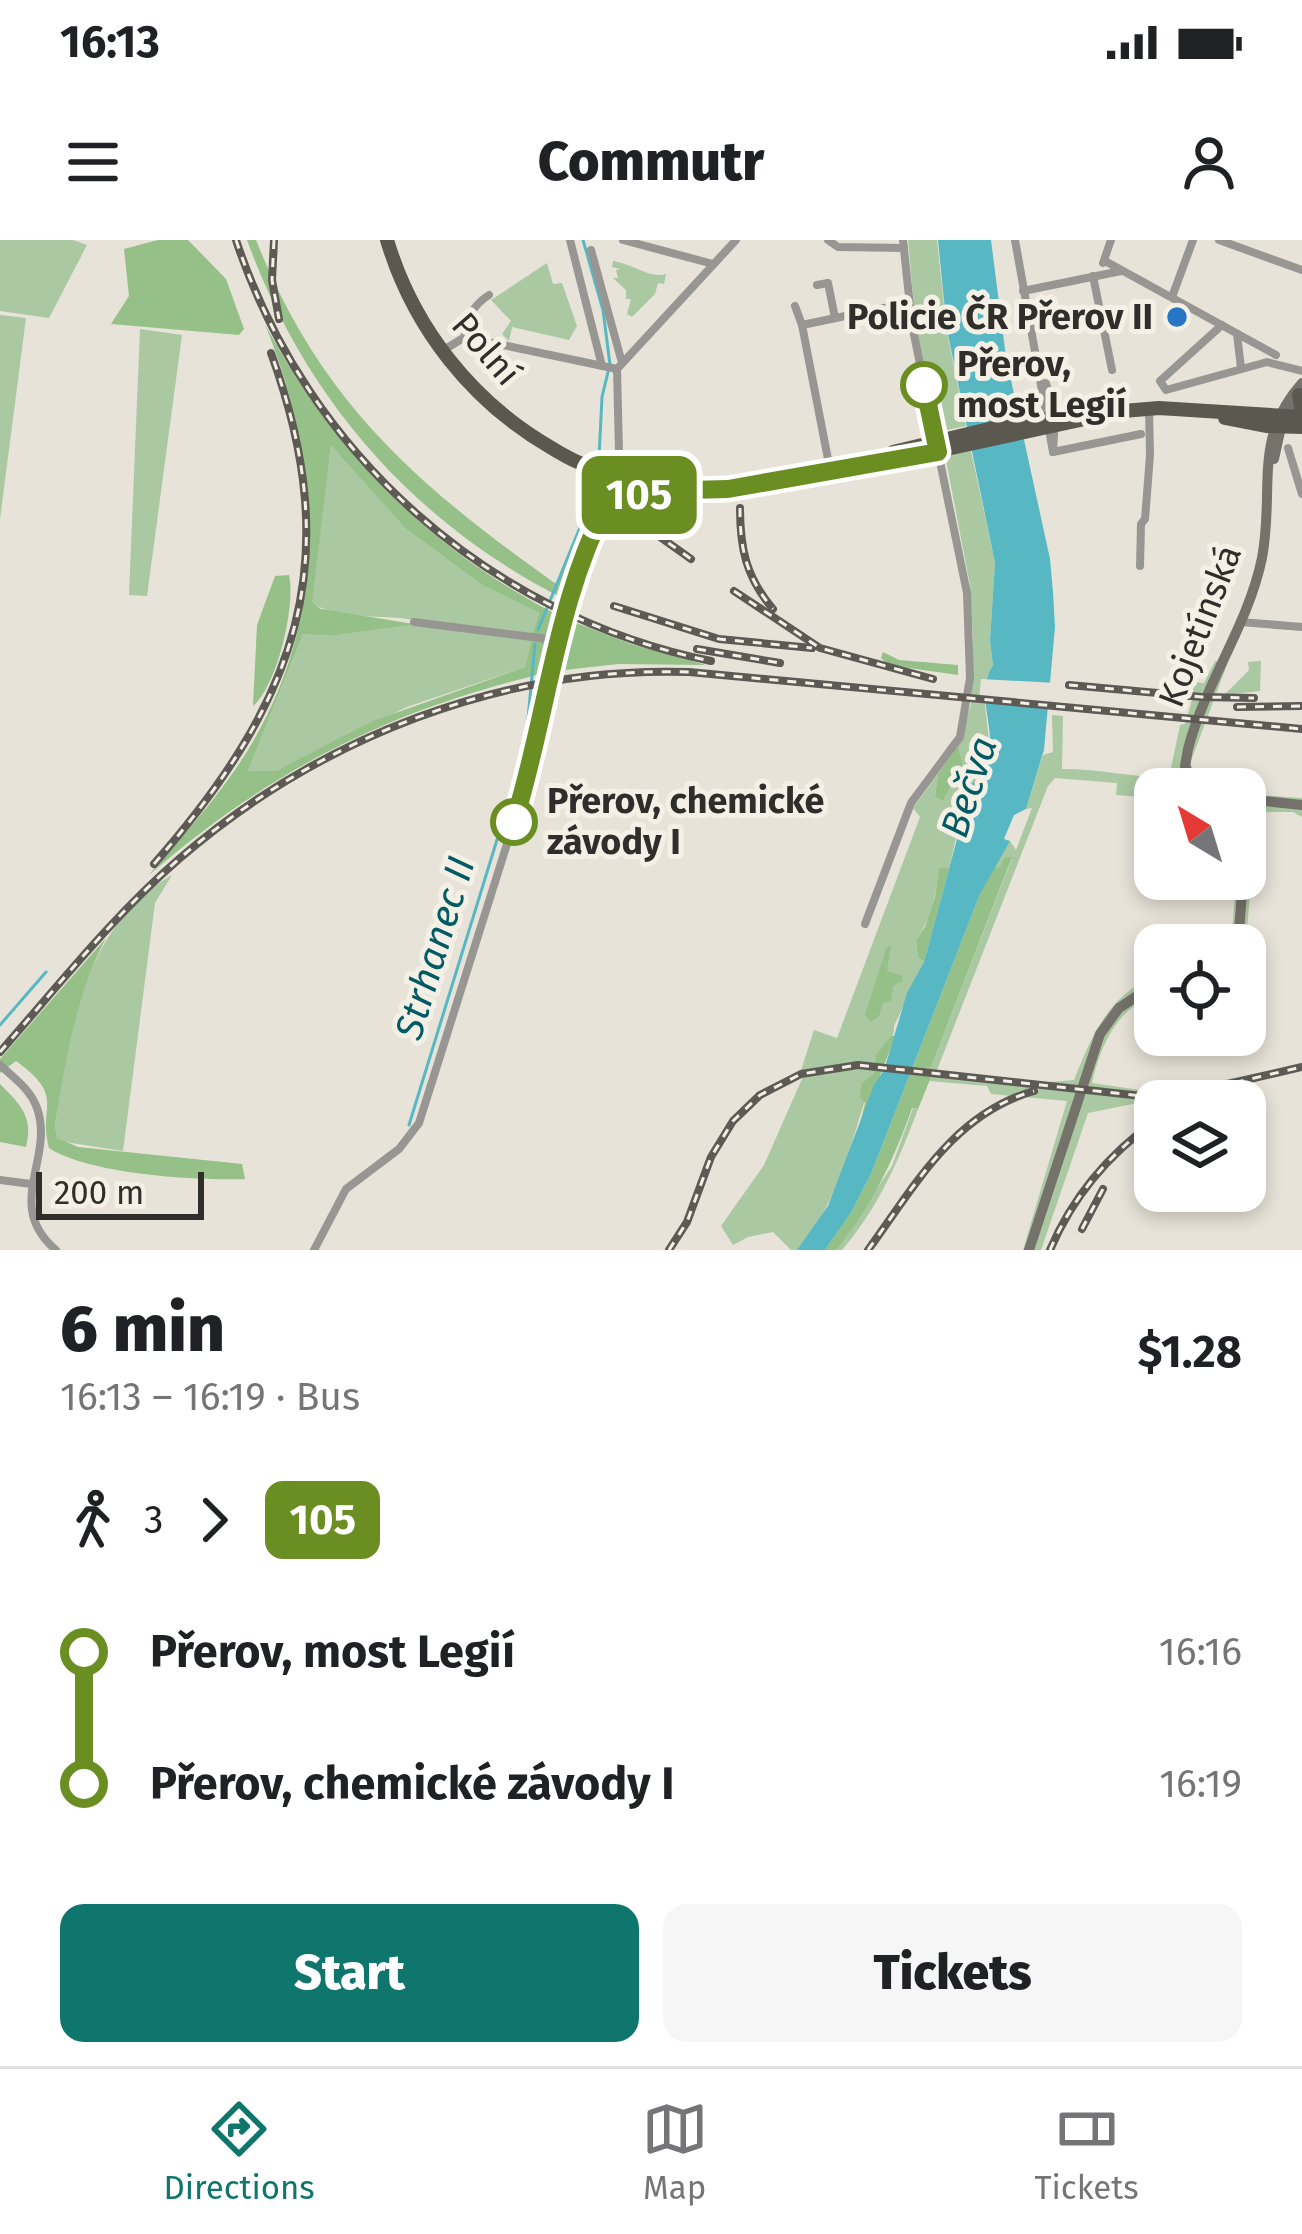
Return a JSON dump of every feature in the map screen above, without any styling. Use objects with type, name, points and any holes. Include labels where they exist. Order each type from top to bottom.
[{"type":"main road","name":"Polní","points":[[386,240],[413,306],[442,351],[508,419],[579,462],[607,489]]},
{"type":"main road","points":[[684,490],[651,483],[618,468],[604,472],[607,489],[626,499],[728,489],[829,464],[1149,408],[1291,409],[1302,427]]},
{"type":"main road","name":"Kojetínská","points":[[1186,768],[1207,693],[1241,622],[1261,560],[1269,480],[1291,409]]},
{"type":"main road","name":"Polní","points":[[579,462],[618,468]]},
{"type":"main road","points":[[639,495],[640,476]]},
{"type":"main road","points":[[1266,802],[1302,806]]},
{"type":"main road","points":[[1029,1250],[1100,1034],[1119,1008],[1134,998]]},
{"type":"street","points":[[570,240],[602,366]]},
{"type":"street","points":[[623,240],[713,264]]},
{"type":"street","points":[[666,251],[668,240]]},
{"type":"street","points":[[442,351],[465,338],[602,366],[619,364],[736,240]]},
{"type":"street","points":[[828,240],[838,247],[903,244],[908,303],[943,445],[967,593],[967,715],[958,741],[911,802],[865,924]]},
{"type":"street","points":[[1016,240],[1052,423],[1053,452],[1141,434]]},
{"type":"street","points":[[1111,240],[1095,275],[1112,370]]},
{"type":"street","points":[[1172,297],[1192,240]]},
{"type":"street","points":[[1219,240],[1302,271]]},
{"type":"street","points":[[591,250],[619,364],[618,468]]},
{"type":"street","points":[[1105,261],[1276,355]]},
{"type":"street","points":[[1023,291],[1123,270]]},
{"type":"street","points":[[818,285],[828,283],[835,318]]},
{"type":"street","points":[[465,338],[477,303],[489,295]]},
{"type":"street","points":[[802,325],[908,303]]},
{"type":"street","points":[[795,306],[829,464]]},
{"type":"street","points":[[1222,325],[1160,381],[1172,392],[1243,367],[1279,363],[1302,371]]},
{"type":"street","points":[[1236,332],[1243,367]]},
{"type":"street","points":[[1140,566],[1150,455],[1149,408]]},
{"type":"street","points":[[1288,448],[1302,494]]},
{"type":"street","points":[[314,1250],[346,1189],[400,1150],[418,1123],[531,768],[556,640],[607,489]]},
{"type":"street","points":[[414,622],[556,640]]},
{"type":"street","points":[[1241,622],[1302,627]]},
{"type":"street","points":[[0,1065],[31,1095],[38,1112],[33,1217],[56,1250]]},
{"type":"street","points":[[0,1180],[32,1184]]},
{"type":"green space","points":[[0,240],[73,240],[87,245],[49,318],[0,311]]},
{"type":"green space","points":[[158,240],[188,240],[226,279],[244,329],[239,335],[111,324],[129,296],[124,249]]},
{"type":"green space","points":[[247,240],[256,240],[310,348],[342,394],[417,474],[506,547],[556,584],[586,510],[599,509],[564,599],[459,533],[371,451],[300,352]]},
{"type":"green space","points":[[908,240],[937,240],[947,333],[966,426],[947,430],[947,434],[937,426],[916,328]]},
{"type":"green space","points":[[613,261],[666,274],[664,284],[658,283],[655,294],[632,317],[627,314],[631,299],[626,299],[626,290],[613,278],[618,278],[616,270],[620,269],[612,267]]},
{"type":"green space","points":[[547,263],[553,284],[562,283],[577,326],[569,340],[512,327],[509,341],[502,334],[511,321],[491,300]]},
{"type":"green space","points":[[0,315],[26,318],[0,519]]},
{"type":"green space","points":[[265,324],[321,414],[389,493],[468,560],[558,615],[551,636],[533,634],[539,613],[482,585],[406,529],[331,445],[312,602],[321,609],[414,624],[331,636],[303,634],[248,771],[276,771],[373,721],[525,667],[532,639],[549,642],[545,667],[537,675],[429,707],[331,750],[238,806],[149,875],[227,781],[268,714],[303,605],[309,550],[307,494],[299,437]]},
{"type":"green space","points":[[140,329],[182,335],[147,596],[129,595]]},
{"type":"green space","points":[[331,444],[406,529],[482,585],[539,613],[525,667],[407,707],[276,771],[248,771],[303,634],[331,636],[414,623],[334,612],[311,602]]},
{"type":"green space","points":[[971,451],[995,563],[984,776],[960,828],[949,869],[939,870],[932,906],[916,940],[918,957],[924,962],[873,1077],[825,1210],[797,1250],[773,1232],[733,1245],[721,1226],[764,1165],[802,1079],[814,1030],[837,1038],[920,817],[913,808],[938,774],[935,795],[943,801],[963,764],[958,746],[971,704],[973,636],[970,585],[946,460],[951,453]]},
{"type":"green space","points":[[289,575],[290,606],[283,644],[270,681],[253,706],[257,625],[275,576]]},
{"type":"green space","points":[[566,619],[706,665],[618,664],[556,671]]},
{"type":"green space","points":[[883,652],[899,660],[958,665],[958,675],[888,665],[881,658]]},
{"type":"green space","points":[[1215,661],[1228,662],[1192,768],[1171,768],[1180,725],[1185,724],[1194,693],[1183,692],[1184,681],[1204,683]]},
{"type":"green space","points":[[1261,661],[1260,691],[1224,695],[1249,670],[1248,662]]},
{"type":"green space","points":[[1052,715],[1063,716],[1062,769],[1134,774],[1134,796],[1116,795],[1117,783],[1055,778],[1048,786],[937,1070],[1037,1083],[1074,1080],[1095,1032],[1113,1006],[1134,988],[1134,1006],[1112,1030],[1092,1083],[1134,1089],[1134,1104],[1088,1113],[1041,1250],[1023,1250],[1067,1101],[991,1094],[987,1086],[929,1081],[931,1077],[923,1075],[925,1067],[931,1067],[1012,858],[992,868],[1010,841],[1016,850],[1032,808],[1026,809],[1043,755],[1053,752]]},
{"type":"green space","points":[[958,746],[963,764],[943,801],[935,796],[938,774]]},
{"type":"green space","points":[[1266,795],[1302,798],[1302,817],[1293,812],[1266,812]]},
{"type":"green space","points":[[1005,857],[1012,857],[931,1067],[926,1067],[924,1075],[931,1077],[918,1109],[912,1108],[860,1217],[836,1250],[825,1250],[871,1174],[980,894],[992,868],[999,868]]},
{"type":"green space","points":[[943,868],[949,869],[924,962],[918,957],[916,940],[925,927]]},
{"type":"green space","points":[[172,875],[155,903],[123,1151],[65,1142],[57,1138],[55,1125],[85,985],[118,923]]},
{"type":"green space","points":[[1234,900],[1250,900],[1247,924],[1233,924]]},
{"type":"green space","points":[[106,938],[73,1029],[55,1125],[57,1138],[78,1147],[242,1164],[245,1179],[144,1174],[67,1157],[49,1148],[46,1093],[41,1084],[16,1061],[0,1073],[0,1059]]},
{"type":"green space","points":[[891,945],[887,971],[902,976],[903,981],[893,986],[891,1001],[883,1003],[871,1022],[865,1015]]},
{"type":"green space","points":[[895,1036],[858,1134],[865,1103],[860,1097],[862,1083],[874,1074],[876,1055]]},
{"type":"green space","points":[[1302,1064],[1302,1070],[1252,1080],[1224,1080]]},
{"type":"green space","points":[[0,1084],[27,1119],[26,1147],[0,1142]]},
{"type":"green space","points":[[913,1108],[918,1109],[886,1183],[855,1234],[842,1250],[836,1250],[892,1166]]},
{"type":"water","points":[[938,240],[991,240],[1006,357],[1050,559],[1055,627],[1044,750],[1026,809],[1014,815],[1004,839],[1010,841],[980,894],[871,1174],[825,1250],[797,1250],[828,1206],[884,1070],[907,993],[924,962],[960,828],[971,805],[966,792],[986,765],[990,749],[985,688],[993,665],[995,563],[947,330]]},
{"type":"pier","points":[[981,679],[1056,683],[1053,709],[979,700]]},
{"type":"waterway","name":"Strhanec II","points":[[583,240],[603,310],[610,365]]},
{"type":"waterway","name":"Strhanec II","points":[[599,458],[608,372]]},
{"type":"waterway","name":"Strhanec II","points":[[538,630],[597,486]]},
{"type":"waterway","name":"Strhanec II","points":[[409,1125],[517,775],[526,740],[535,644]]},
{"type":"waterway","points":[[0,1025],[46,972]]},
{"type":"railway","points":[[236,240],[268,318],[309,390],[359,456],[417,514],[482,565],[554,606],[630,639],[711,661]]},
{"type":"railway","points":[[274,240],[272,280],[279,319]]},
{"type":"railway","points":[[154,864],[243,745],[274,686],[295,626],[305,564],[305,499],[294,429],[271,353]]},
{"type":"railway","points":[[740,508],[746,562],[773,609]]},
{"type":"railway","points":[[639,522],[691,559]]},
{"type":"railway","points":[[734,591],[820,648],[933,679]]},
{"type":"railway","points":[[614,606],[719,639],[812,648]]},
{"type":"railway","points":[[697,649],[780,663]]},
{"type":"railway","points":[[0,1052],[131,904],[234,816],[292,777],[353,745],[483,696],[619,673],[689,672],[1302,729]]},
{"type":"railway","points":[[1069,685],[1254,698]]},
{"type":"railway","points":[[1237,707],[1302,706]]},
{"type":"railway","points":[[669,1250],[687,1222],[711,1157],[733,1121],[760,1095],[801,1074],[858,1065],[1151,1097],[1302,1067]]},
{"type":"railway","points":[[868,1250],[958,1135],[1006,1102],[1034,1091]]},
{"type":"railway","points":[[1050,1250],[1094,1178],[1134,1138]]},
{"type":"railway","points":[[1082,1229],[1103,1189]]},
{"type":"bus line","name":"105","points":[[514,822],[538,738],[559,630],[612,494],[629,499],[649,491],[728,489],[938,452],[924,385]]},
{"type":"place","name":"Policie ČR Přerov II","points":[[1177,317]]},
{"type":"place","name":"Přerov, most Legií","points":[[924,385]]},
{"type":"place","name":"Přerov, chemické závody I","points":[[514,822]]},
{"type":"water label","name":"Bečva","points":[[969,787]]}]
